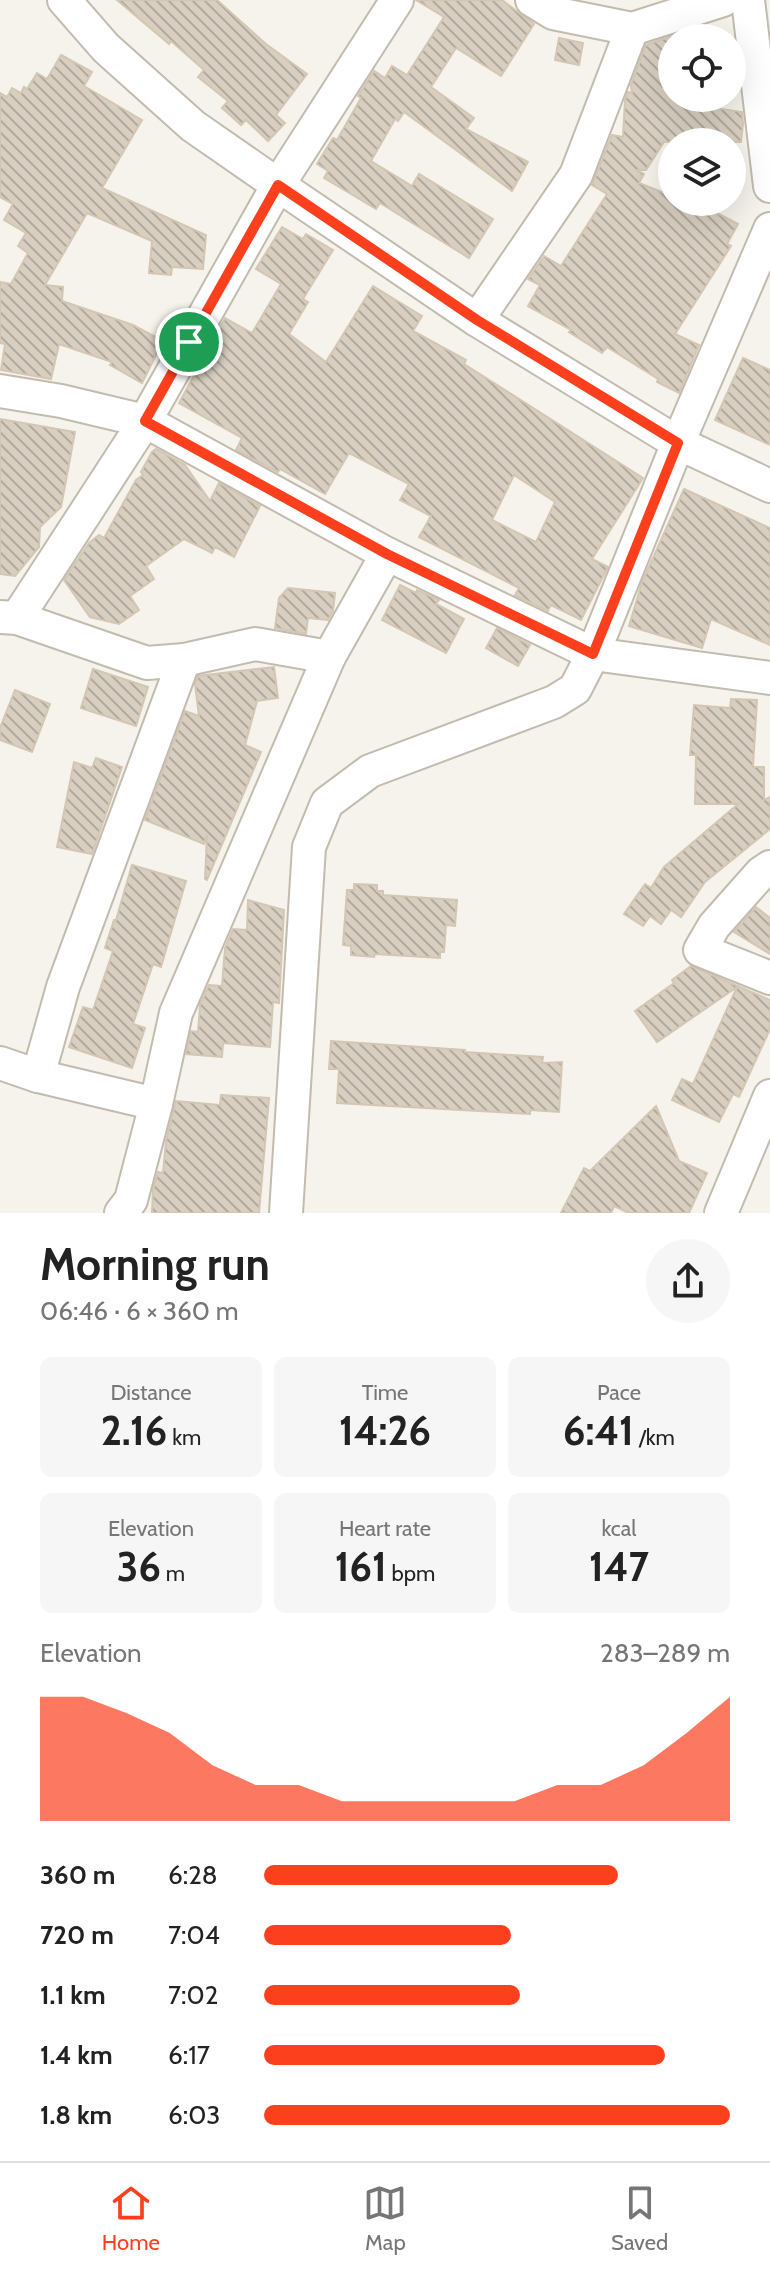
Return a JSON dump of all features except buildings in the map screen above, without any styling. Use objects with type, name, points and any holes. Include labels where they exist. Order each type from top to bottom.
[{"type":"street","points":[[64,0],[106,48],[193,126],[278,185],[477,320],[678,443],[770,486]]},
{"type":"street","points":[[329,657],[255,644],[184,660],[147,663],[8,618],[145,421],[278,185],[397,0]]},
{"type":"street","points":[[532,0],[553,13],[632,29],[723,0]]},
{"type":"street","points":[[748,0],[770,186]]},
{"type":"street","points":[[477,320],[576,175],[632,29]]},
{"type":"street","points":[[286,1213],[309,847],[327,803],[370,771],[554,702],[575,689],[593,654],[678,443],[770,229]]},
{"type":"street","points":[[0,391],[61,401],[145,421],[387,554],[593,654],[770,678]]},
{"type":"street","points":[[121,1213],[131,1200],[176,1013],[329,657],[387,554]]},
{"type":"street","points":[[38,1076],[63,987],[184,660]]},
{"type":"street","points":[[770,867],[714,926],[700,950],[770,978]]},
{"type":"street","points":[[0,1063],[38,1076],[156,1104]]},
{"type":"street","points":[[721,1213],[770,1096]]},
{"type":"route","points":[[278,185],[477,320],[678,443],[593,654],[387,554],[145,421],[189,342],[278,185]]}]
